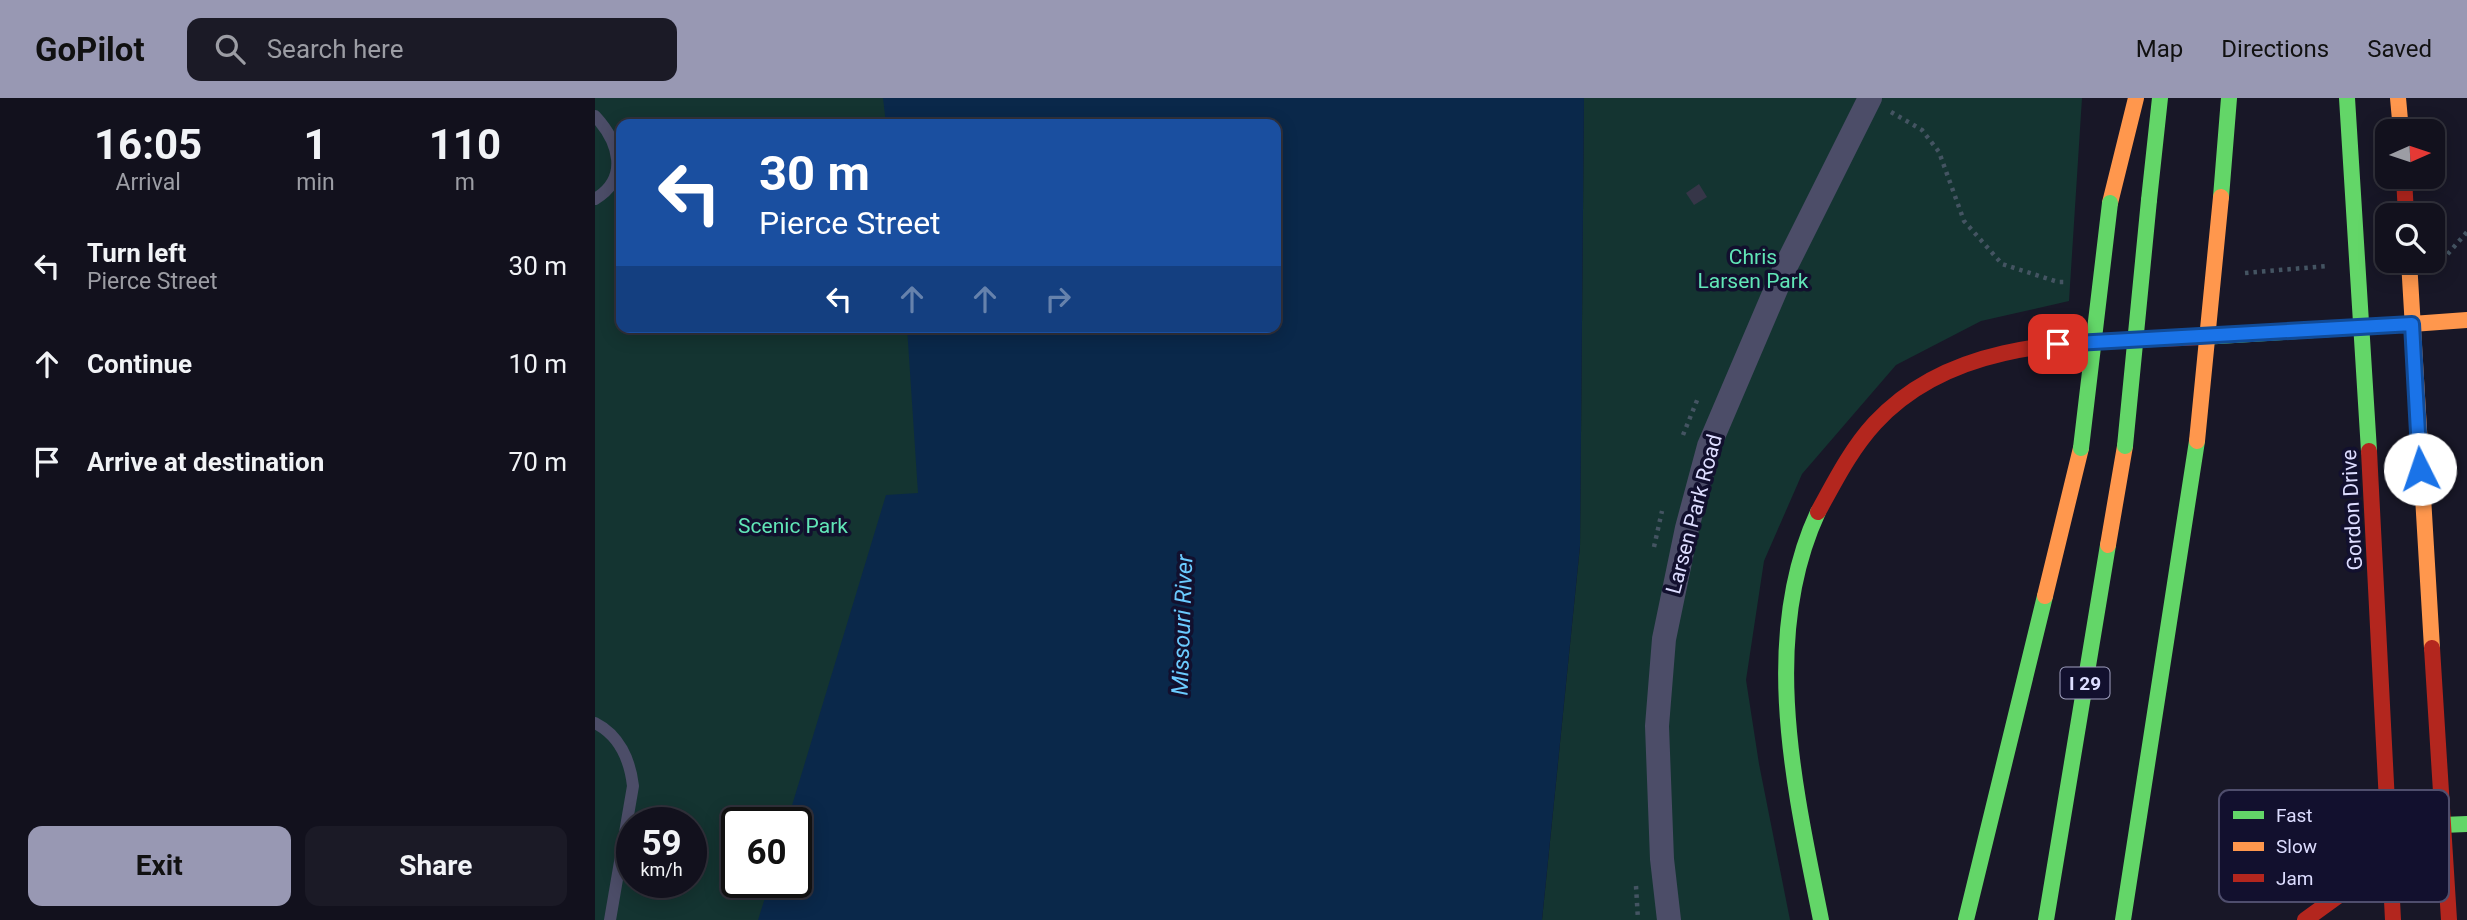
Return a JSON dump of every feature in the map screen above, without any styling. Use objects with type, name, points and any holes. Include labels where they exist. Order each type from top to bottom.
[{"type":"main road","points":[[1966,920],[2081,448],[2110,203],[2136,98]]},
{"type":"main road","name":"I 29","points":[[2046,920],[2125,446],[2160,98]]},
{"type":"main road","points":[[2123,920],[2197,441],[2229,98]]},
{"type":"main road","name":"Gordon Drive","points":[[2347,98],[2363,327],[2386,790]]},
{"type":"main road","points":[[2398,98],[2400,119]]},
{"type":"main road","points":[[2410,273],[2435,790]]},
{"type":"main road","points":[[1821,920],[1791,765],[1786,691],[1787,632],[1806,537],[1833,479],[1889,406],[1941,373],[1986,357],[2032,347],[2467,320]]},
{"type":"main road","points":[[2375,549],[2395,601]]},
{"type":"main road","points":[[2422,780],[2425,790]]},
{"type":"main road","points":[[2449,827],[2467,824]]},
{"type":"main road","points":[[2128,920],[2136,835]]},
{"type":"main road","points":[[2305,920],[2330,902]]},
{"type":"main road","name":"Gordon Drive","points":[[2392,902],[2393,920]]},
{"type":"main road","points":[[2447,902],[2449,920]]},
{"type":"street","name":"Larsen Park Road","points":[[1669,920],[1662,859],[1657,726],[1664,639],[1687,528],[1714,433],[1785,268],[1870,98]]},
{"type":"lane","points":[[595,116],[616,146]]},
{"type":"lane","points":[[595,199],[614,183],[616,176]]},
{"type":"lane","points":[[595,723],[622,749],[630,765],[633,786],[610,920]]},
{"type":"path","points":[[2445,256],[2467,232]]},
{"type":"green space","name":"Scenic Park","points":[[595,98],[984,98],[990,119],[616,119],[616,333],[1039,333],[907,920],[595,920]]},
{"type":"green space","name":"Chris Larsen Park","points":[[1584,98],[2082,98],[2069,301],[1981,321],[1896,365],[1802,474],[1764,561],[1746,680],[1759,764],[1790,920],[1542,920],[1580,546]]},
{"type":"water","name":"Missouri River","points":[[883,98],[1584,98],[1580,546],[1542,920],[758,920],[765,898],[812,898],[812,807],[792,807],[886,495],[918,493],[907,333],[1281,333],[1281,119],[885,119]]},
{"type":"building","points":[[1699,184],[1707,197],[1694,205],[1686,193]]},
{"type":"traffic: fast","points":[[2149,200],[2160,98]]},
{"type":"traffic: fast","points":[[2221,197],[2229,98]]},
{"type":"traffic: fast","points":[[2347,98],[2369,451]]},
{"type":"traffic: fast","points":[[2125,446],[2149,200]]},
{"type":"traffic: fast","points":[[2081,448],[2110,203]]},
{"type":"traffic: fast","points":[[2202,337],[2412,324]]},
{"type":"traffic: fast","points":[[2123,920],[2197,441]]},
{"type":"traffic: fast","points":[[1818,512],[1800,561],[1790,611],[1786,663],[1793,767],[1821,920]]},
{"type":"traffic: fast","points":[[2046,920],[2108,545]]},
{"type":"traffic: fast","points":[[1966,920],[2045,596]]},
{"type":"traffic: fast","points":[[2449,825],[2467,824]]},
{"type":"traffic: slow","points":[[2110,203],[2136,98]]},
{"type":"traffic: slow","points":[[2398,98],[2400,119]]},
{"type":"traffic: slow","points":[[2197,441],[2221,197]]},
{"type":"traffic: slow","points":[[2410,273],[2432,648]]},
{"type":"traffic: slow","points":[[2412,324],[2467,320]]},
{"type":"traffic: slow","points":[[2108,545],[2125,446]]},
{"type":"traffic: slow","points":[[2045,596],[2081,448]]},
{"type":"traffic: jam","points":[[2405,189],[2405,203]]},
{"type":"traffic: jam","points":[[1818,512],[1851,454],[1875,423],[1908,394],[1945,372],[1985,358],[2028,348],[2115,340],[2202,337]]},
{"type":"traffic: jam","points":[[2369,451],[2386,790]]},
{"type":"traffic: jam","points":[[2432,648],[2441,790]]},
{"type":"traffic: jam","points":[[2305,920],[2330,902]]},
{"type":"traffic: jam","points":[[2392,902],[2393,920]]},
{"type":"traffic: jam","points":[[2448,902],[2449,920]]},
{"type":"route","points":[[2058,344],[2412,324],[2420,469]]}]
